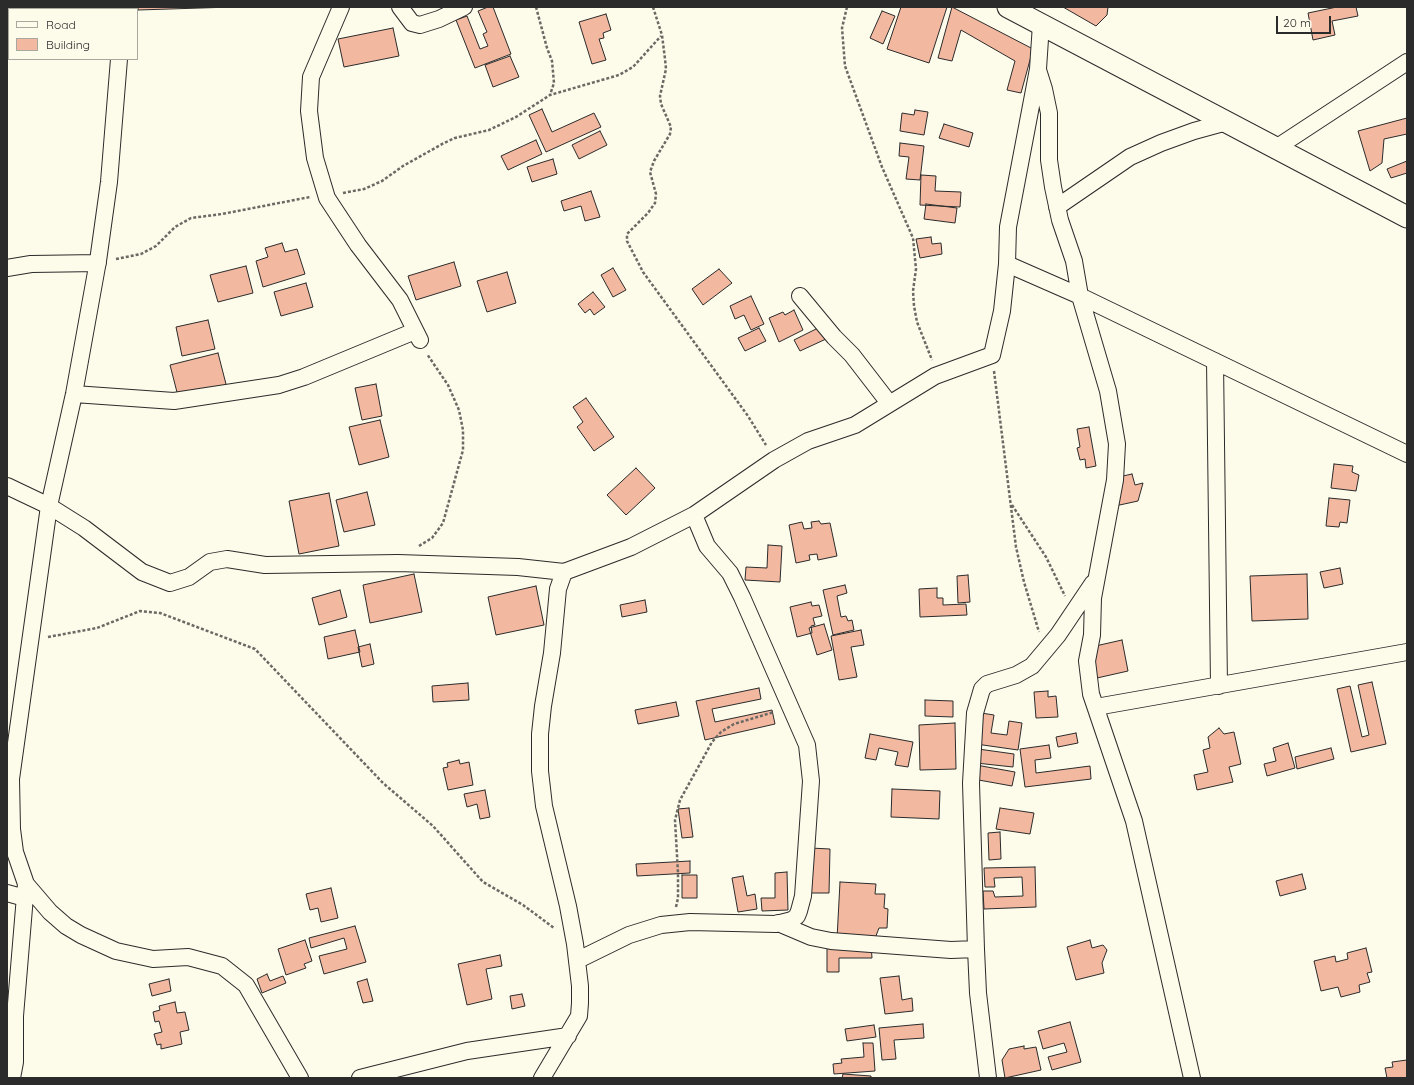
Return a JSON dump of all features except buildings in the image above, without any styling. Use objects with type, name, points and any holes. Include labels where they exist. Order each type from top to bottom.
[{"type":"street","points":[[74,394],[174,401],[279,385],[417,335],[400,300],[358,245],[327,196],[315,158],[309,111],[311,77],[341,7]]},
{"type":"street","points":[[400,7],[412,23],[420,25],[439,19],[464,7]]},
{"type":"street","points":[[1008,7],[1407,218]]},
{"type":"street","points":[[7,486],[49,506],[84,528],[142,572],[160,581],[170,583],[189,577],[210,562],[227,559],[265,565],[398,563],[518,567],[564,572],[630,547],[694,515],[774,460],[808,441],[855,425],[889,403],[939,375],[992,355],[1002,311],[1007,264],[1008,227],[1038,69],[1041,24]]},
{"type":"street","points":[[12,1078],[15,1062],[15,1016],[26,891],[15,852],[12,829],[11,779],[49,506],[74,394],[98,262],[109,182],[119,60]]},
{"type":"street","points":[[1276,148],[1407,62]]},
{"type":"street","points":[[1038,69],[1049,113],[1049,160],[1058,207],[1074,261],[1080,296],[1108,391],[1117,444],[1115,480],[1092,598],[1092,635],[1087,661],[1091,694],[1134,821],[1192,1078]]},
{"type":"street","points":[[1058,207],[1130,157],[1167,140],[1227,122]]},
{"type":"street","points":[[7,268],[32,264],[98,262]]},
{"type":"street","points":[[1007,264],[1080,296],[1407,454]]},
{"type":"street","points":[[800,296],[834,337],[852,355],[889,403]]},
{"type":"street","points":[[1215,361],[1219,686]]},
{"type":"street","points":[[578,960],[629,935],[666,925],[690,922],[778,923],[792,920],[797,916],[803,896],[811,782],[807,745],[730,573],[707,546],[694,515]]},
{"type":"street","points":[[542,1078],[579,1016],[580,986],[578,960],[568,906],[544,806],[540,771],[540,734],[552,653],[558,589],[564,572]]},
{"type":"street","points":[[988,1078],[978,993],[971,783],[977,705],[982,689],[987,684],[1016,675],[1032,666],[1075,611],[1096,578]]},
{"type":"street","points":[[1096,707],[1407,652]]},
{"type":"street","points":[[7,894],[26,891]]},
{"type":"street","points":[[26,891],[66,926],[116,951],[153,959],[188,957],[222,966],[246,985],[300,1078]]},
{"type":"street","points":[[778,923],[811,938],[831,941],[951,950],[976,949]]},
{"type":"street","points":[[360,1078],[467,1051],[568,1036]]},
{"type":"path","points":[[536,7],[552,61],[554,83],[550,96]]},
{"type":"path","points":[[653,7],[662,36],[666,69],[660,96],[661,104],[670,121],[670,134],[654,161],[650,172],[656,194],[655,203],[648,213],[627,234],[627,241],[643,272],[748,416],[774,460]]},
{"type":"path","points":[[847,7],[842,28],[845,66],[882,167],[912,238],[916,269],[913,290],[916,317],[939,375]]},
{"type":"path","points":[[98,262],[141,254],[156,246],[175,227],[191,218],[327,196],[364,188],[382,181],[403,166],[455,138],[489,130],[550,96],[619,75],[633,67],[662,36]]},
{"type":"path","points":[[398,563],[432,538],[443,523],[451,501],[462,450],[463,430],[459,410],[448,385],[434,366],[417,335]]},
{"type":"path","points":[[992,355],[1003,452],[1012,504],[1016,547],[1024,582],[1045,651]]},
{"type":"path","points":[[1012,504],[1046,557],[1058,584],[1075,611]]},
{"type":"path","points":[[31,640],[97,628],[140,611],[160,613],[255,649],[383,783],[433,826],[484,882],[523,905],[575,944]]},
{"type":"path","points":[[666,925],[675,911],[678,898],[675,820],[677,807],[705,754],[721,732],[734,724],[753,717],[791,708]]}]
